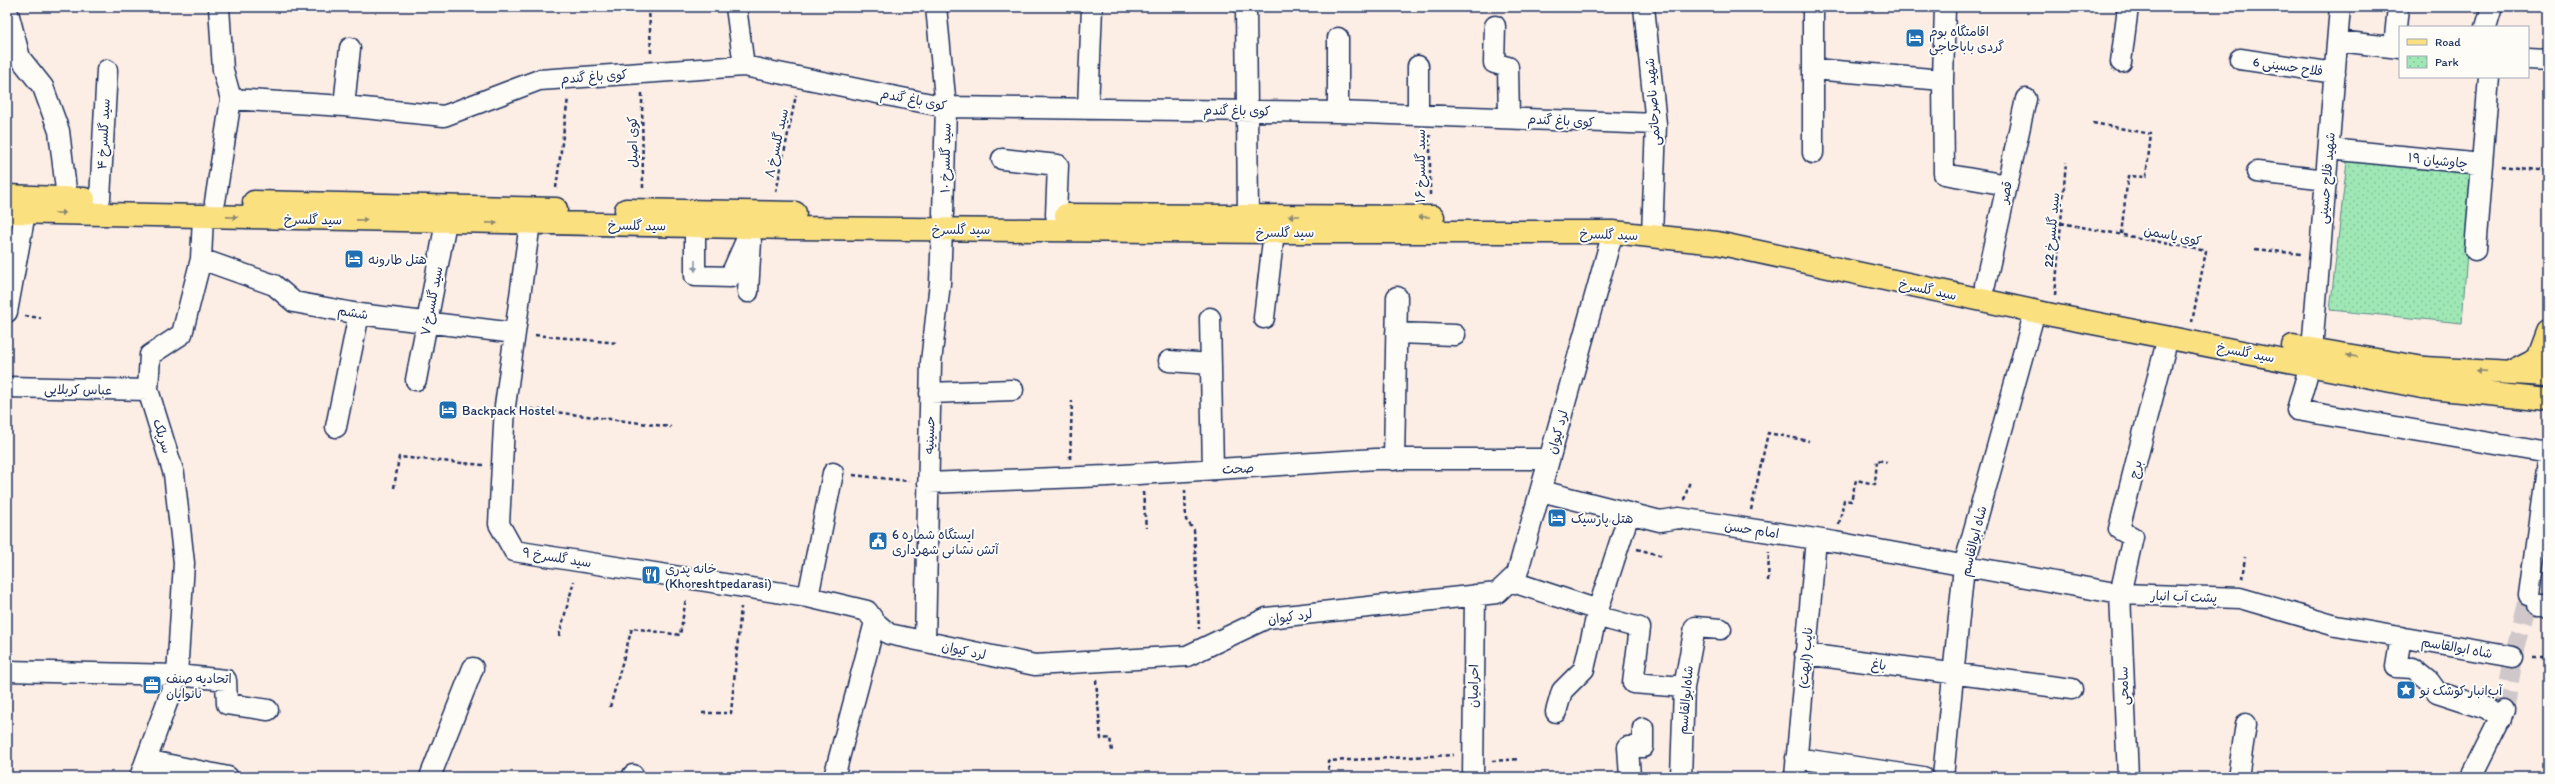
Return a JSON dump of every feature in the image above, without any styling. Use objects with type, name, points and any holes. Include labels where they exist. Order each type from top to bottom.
[{"type":"main road","name":"سید گلسرخ","points":[[7,196],[100,199],[209,209],[446,222],[530,224],[759,217],[1274,232],[1615,225]]},
{"type":"main road","name":"سید گلسرخ","points":[[16,213],[209,209],[553,208],[643,210],[695,218]]},
{"type":"main road","name":"سید گلسرخ","points":[[943,222],[1056,215],[1430,217],[1653,228],[1719,228],[2055,300],[2191,326],[2422,387],[2548,400]]},
{"type":"main road","name":"سید گلسرخ","points":[[1653,228],[1716,243],[2035,311],[2168,337],[2311,357],[2424,368],[2548,375]]},
{"type":"main road","points":[[2506,373],[2538,358],[2548,331]]},
{"type":"street","points":[[219,7],[223,70],[230,99]]},
{"type":"street","points":[[740,7],[744,66]]},
{"type":"street","name":"سید گلسرخ ۱۰","points":[[936,7],[946,107],[943,222]]},
{"type":"street","points":[[1088,109],[1092,7]]},
{"type":"street","points":[[1246,7],[1248,216]]},
{"type":"street","name":"شهید ناصرحاتمی","points":[[1644,7],[1656,124],[1653,228]]},
{"type":"street","points":[[1813,7],[1813,153]]},
{"type":"street","points":[[1945,7],[1943,80],[1944,174],[2007,186]]},
{"type":"street","points":[[2121,62],[2128,7]]},
{"type":"street","name":"شهید فلاح حسینی","points":[[2340,7],[2327,180],[2311,357],[2297,410],[2548,453]]},
{"type":"street","points":[[2338,41],[2397,47],[2398,7]]},
{"type":"street","points":[[2486,26],[2492,7]]},
{"type":"street","points":[[7,15],[9,16],[20,58],[43,87],[59,131],[68,198]]},
{"type":"street","points":[[1495,26],[1494,63],[1508,67],[1509,117]]},
{"type":"street","points":[[1338,38],[1338,112]]},
{"type":"street","points":[[344,106],[350,48]]},
{"type":"street","name":"فلاح حسینی 6","points":[[2240,59],[2335,73]]},
{"type":"street","points":[[2529,59],[2548,60]]},
{"type":"street","name":"کوی باغ گندم","points":[[230,99],[344,106],[444,116],[539,80],[744,66],[946,107],[1338,112],[1509,117],[1656,124]]},
{"type":"street","points":[[1418,66],[1424,115]]},
{"type":"street","points":[[1813,69],[1943,80]]},
{"type":"street","name":"سید گلسرخ ۴","points":[[100,199],[107,70]]},
{"type":"street","points":[[2475,250],[2489,78]]},
{"type":"street","name":"سرپلک","points":[[143,769],[177,675],[184,564],[174,474],[148,390],[150,355],[182,334],[201,259],[230,99]]},
{"type":"street","name":"قصر","points":[[1985,285],[2026,99]]},
{"type":"street","name":"چاوشیان ۱۹","points":[[2329,149],[2482,164]]},
{"type":"street","points":[[1002,159],[1058,165],[1056,215]]},
{"type":"street","points":[[2257,172],[2327,180]]},
{"type":"street","points":[[7,312],[16,213]]},
{"type":"street","points":[[695,218],[695,276],[730,277],[759,217]]},
{"type":"street","points":[[748,292],[759,217]]},
{"type":"street","name":"سید گلسرخ ۷","points":[[416,380],[446,222]]},
{"type":"street","name":"حسینیه","points":[[925,641],[930,393],[943,222]]},
{"type":"street","name":"سید گلسرخ ۹","points":[[530,224],[505,406],[499,524],[514,551],[808,596],[867,611],[875,622]]},
{"type":"street","name":"لرد کیوان","points":[[875,622],[889,634],[1035,665],[1187,656],[1200,648],[1267,618],[1497,593],[1517,574],[1615,225]]},
{"type":"street","points":[[1264,318],[1274,232]]},
{"type":"street","name":"ششم","points":[[201,259],[274,285],[294,302],[359,314],[428,321],[515,333]]},
{"type":"street","points":[[1394,460],[1397,297]]},
{"type":"street","name":"شاه ابوالقاسم","points":[[1943,777],[1964,566],[2035,311]]},
{"type":"street","points":[[336,428],[359,314]]},
{"type":"street","points":[[1210,318],[1213,470]]},
{"type":"street","points":[[1396,333],[1455,335]]},
{"type":"street","name":"برج","points":[[2120,594],[2133,537],[2119,529],[2168,337]]},
{"type":"street","points":[[1169,361],[1210,364]]},
{"type":"street","name":"عباس کربلایی","points":[[7,387],[148,390]]},
{"type":"street","points":[[930,393],[1013,390]]},
{"type":"street","points":[[2538,602],[2548,453]]},
{"type":"street","name":"صحت","points":[[928,483],[1141,474],[1394,460],[1549,460]]},
{"type":"street","points":[[808,596],[833,473]]},
{"type":"street","name":"امام حسن","points":[[1541,491],[1660,521],[1679,518],[1835,542],[1964,566]]},
{"type":"street","points":[[1556,712],[1562,691],[1584,669],[1597,613],[1629,514]]},
{"type":"street","name":"نایب (ابهت)","points":[[1796,768],[1816,539]]},
{"type":"street","name":"پشت آب انبار","points":[[1964,566],[2120,594],[2240,598],[2336,626],[2401,637]]},
{"type":"street","points":[[1510,581],[1640,628],[1633,683],[1684,687]]},
{"type":"street","name":"سامحی","points":[[2120,594],[2128,777]]},
{"type":"street","name":"احرامیان","points":[[1472,764],[1475,595]]},
{"type":"street","points":[[834,777],[875,622]]},
{"type":"street","name":"شاه‌ابوالقاسم","points":[[1681,777],[1684,687],[1694,627],[1721,629]]},
{"type":"street","points":[[2401,637],[2396,667],[2414,668],[2429,681],[2437,692],[2503,715],[2471,777]]},
{"type":"street","name":"شاه ابوالقاسم","points":[[2401,637],[2513,657]]},
{"type":"street","name":"باغ","points":[[1805,654],[2072,689]]},
{"type":"street","points":[[430,777],[473,668]]},
{"type":"street","points":[[7,671],[177,675],[226,680],[226,704],[268,710]]},
{"type":"street","points":[[2238,777],[2246,724]]},
{"type":"street","points":[[1630,777],[1628,747],[1643,746],[1643,728]]},
{"type":"street","points":[[1796,768],[1923,777]]},
{"type":"street","points":[[143,769],[228,777]]},
{"type":"path","name":"کوی اصیل","points":[[643,210],[649,7]]},
{"type":"path","name":"سید گلسرخ ۸","points":[[759,217],[800,77]]},
{"type":"path","points":[[553,208],[571,78]]},
{"type":"path","name":"سید گلسرخ ۱۶","points":[[1424,115],[1430,217]]},
{"type":"path","points":[[2093,123],[2151,134],[2146,177],[2128,176],[2120,234]]},
{"type":"path","name":"سید گلسرخ 22","points":[[2055,300],[2066,162]]},
{"type":"path","name":"چاوشیان ۱۹","points":[[2482,164],[2548,171]]},
{"type":"path","name":"کوی یاسمن","points":[[2061,222],[2206,251],[2191,326]]},
{"type":"path","points":[[2255,249],[2319,256]]},
{"type":"path","points":[[515,333],[618,343]]},
{"type":"path","points":[[1069,477],[1072,400]]},
{"type":"path","points":[[505,406],[671,427]]},
{"type":"path","points":[[1746,528],[1768,434],[1809,441]]},
{"type":"path","points":[[394,488],[399,457],[502,466]]},
{"type":"path","points":[[1835,542],[1844,500],[1851,501],[1856,480],[1875,484],[1877,460],[1887,462]]},
{"type":"path","points":[[1184,471],[1186,520],[1194,530],[1200,648]]},
{"type":"path","points":[[833,473],[928,483]]},
{"type":"path","points":[[1141,474],[1146,528]]},
{"type":"path","points":[[1768,581],[1769,548],[1780,548],[1782,534]]},
{"type":"path","points":[[1619,544],[1663,556]]},
{"type":"path","points":[[559,636],[579,561]]},
{"type":"path","points":[[610,707],[632,628],[680,635],[689,578]]},
{"type":"path","points":[[702,713],[731,713],[743,586]]},
{"type":"path","points":[[1094,662],[1101,739],[1110,738],[1112,751]]},
{"type":"path","points":[[1329,777],[1328,761],[1472,764],[1519,759]]},
{"type":"green space","points":[[2348,152],[2473,166],[2462,323],[2330,310]]},
{"type":"tunnel","points":[[2504,711],[2513,657],[2529,595]]},
{"type":"place","name":"اقامتگاه بوم گردی باباحاجی","points":[[1915,38]]},
{"type":"place","name":"هتل طارونه","points":[[354,259]]},
{"type":"place","name":"Backpack Hostel","points":[[448,410]]},
{"type":"place","name":"هتل پارسیک","points":[[1557,518]]},
{"type":"place","name":"ایستگاه شماره 6 آتش نشانی شهرداری","points":[[878,541]]},
{"type":"place","name":"خانه پدری (Khoreshtpedarasi)","points":[[651,575]]},
{"type":"place","name":"اتحادیه صنف نانوایان","points":[[152,685]]},
{"type":"place","name":"آب‌انبار کوشک نو","points":[[2406,690]]}]
